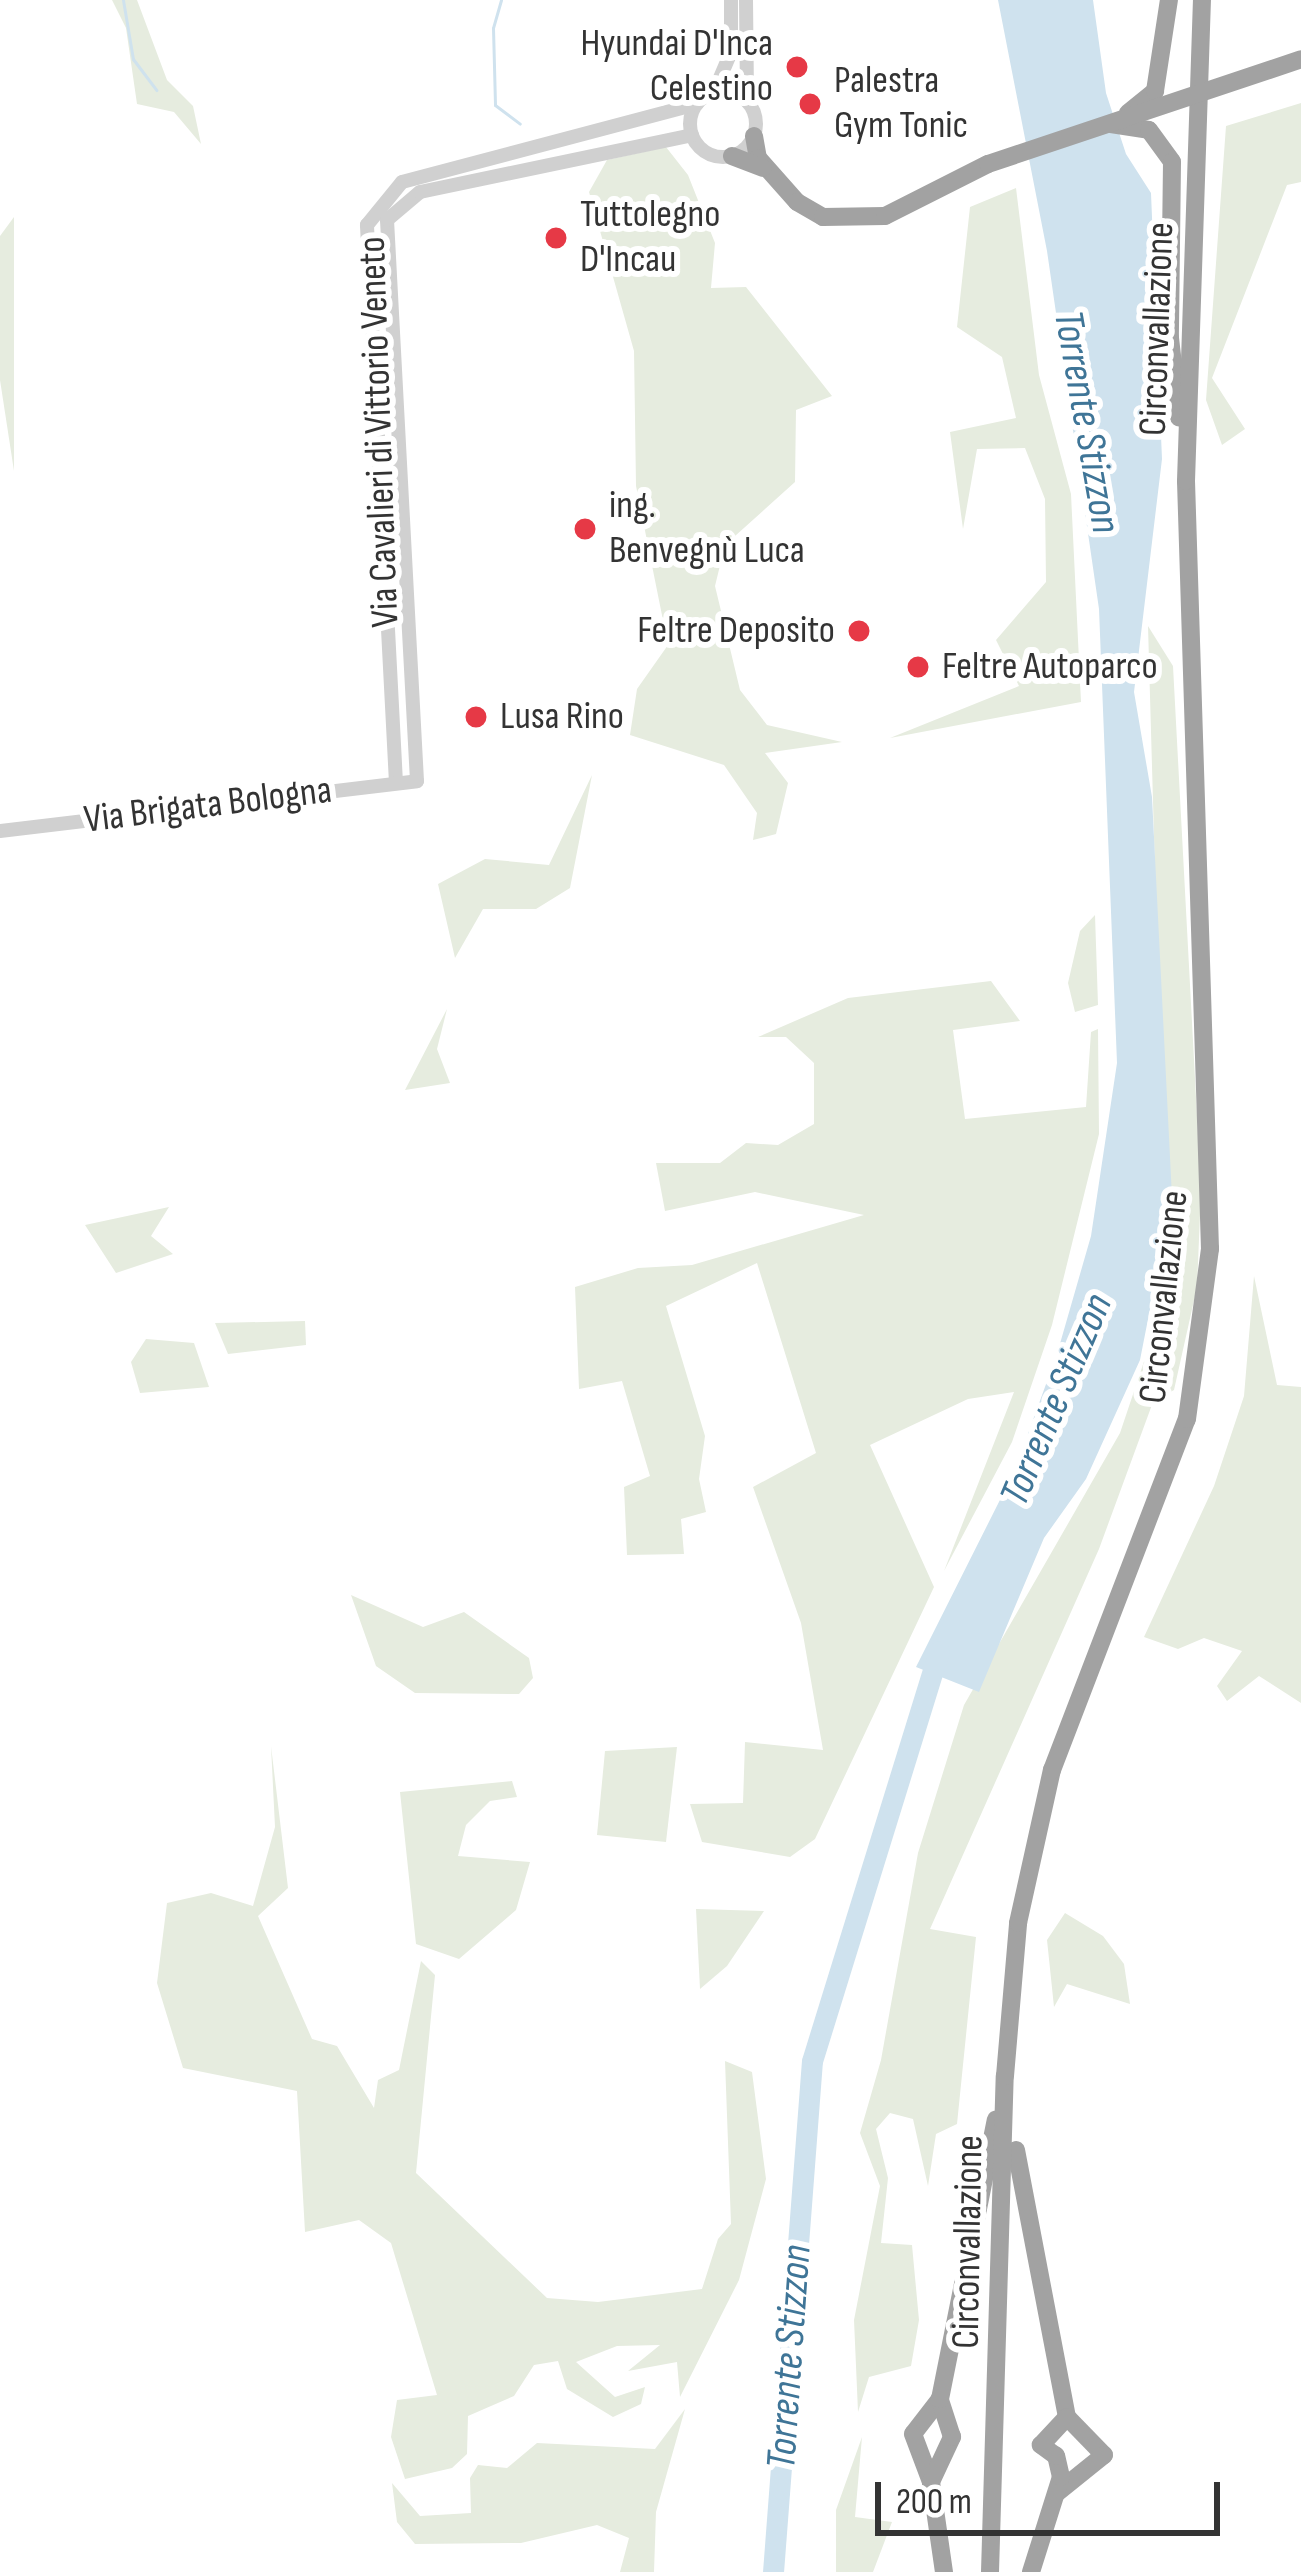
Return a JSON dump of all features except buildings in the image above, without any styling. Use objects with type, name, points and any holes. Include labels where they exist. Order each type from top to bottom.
[{"type":"highway","points":[[1112,124],[1155,92],[1169,0]]},
{"type":"highway","name":"Circonvallazione","points":[[990,2572],[999,2413],[1005,2106],[1018,1923],[1052,1771],[1158,1506],[1203,1333],[1210,1185],[1186,482],[1205,0]]},
{"type":"highway","points":[[732,156],[767,171],[823,217],[885,216],[988,164],[1301,59]]},
{"type":"highway","points":[[1112,124],[1141,125],[1168,151],[1173,255],[1170,338],[1186,482]]},
{"type":"highway","points":[[754,136],[767,171]]},
{"type":"highway","points":[[944,2572],[931,2482],[913,2434],[940,2399],[1005,2106]]},
{"type":"highway","points":[[1005,2106],[1016,2123],[1016,2179],[1066,2417],[1104,2455],[1058,2492]]},
{"type":"highway","points":[[931,2482],[952,2437],[940,2399]]},
{"type":"highway","points":[[1031,2572],[1058,2492],[1060,2466],[1041,2445],[1066,2417]]},
{"type":"street","points":[[731,0],[731,52],[714,92],[697,104],[692,135],[706,152],[732,156],[754,136],[747,100],[746,0]]},
{"type":"street","points":[[714,92],[747,100]]},
{"type":"street","name":"Via Cavalieri di Vittorio Veneto","points":[[396,783],[367,225],[382,199],[428,172],[697,104]]},
{"type":"street","name":"Via Cavalieri di Vittorio Veneto","points":[[417,781],[387,220],[419,192],[692,135]]},
{"type":"street","name":"Via Brigata Bologna","points":[[0,830],[417,781]]},
{"type":"shaded area","points":[[112,0],[137,0],[167,80],[193,106],[201,144],[174,112],[137,104],[126,28]]},
{"type":"shaded area","points":[[1301,103],[1301,182],[1287,185],[1212,378],[1245,429],[1222,445],[1206,400],[1226,126]]},
{"type":"shaded area","points":[[666,147],[688,175],[715,243],[711,288],[746,287],[832,396],[796,410],[795,482],[725,545],[715,586],[740,690],[767,725],[842,742],[765,753],[788,783],[776,834],[753,840],[757,813],[724,765],[630,735],[637,689],[668,645],[636,486],[634,351],[589,192],[607,160]]},
{"type":"shaded area","points":[[1016,188],[1039,375],[1071,494],[1081,702],[890,738],[1019,686],[996,640],[1046,582],[1045,499],[1025,448],[977,449],[963,529],[950,432],[1016,418],[1002,357],[957,327],[970,207]]},
{"type":"shaded area","points":[[14,217],[14,471],[0,380],[0,236]]},
{"type":"shaded area","points":[[1148,626],[1173,666],[1201,1191],[1197,1287],[1174,1390],[1153,1402],[1099,1549],[930,1929],[976,1937],[957,2124],[936,2134],[928,2186],[913,2119],[890,2113],[876,2129],[888,2178],[881,2243],[912,2245],[919,2320],[911,2366],[869,2377],[858,2412],[854,2320],[880,2186],[860,2133],[881,2060],[918,1853],[964,1705],[1120,1433],[1167,1293]]},
{"type":"shaded area","points":[[592,775],[570,888],[536,909],[483,909],[455,958],[438,884],[485,859],[549,865]]},
{"type":"shaded area","points":[[1095,915],[1098,1005],[1075,1012],[1068,983],[1080,931]]},
{"type":"shaded area","points":[[991,981],[1020,1021],[953,1030],[965,1119],[1086,1107],[1091,1032],[1098,1029],[1099,1134],[1052,1325],[1012,1442],[944,1571],[1014,1392],[968,1399],[870,1445],[934,1587],[815,1839],[790,1857],[702,1842],[690,1804],[743,1803],[745,1742],[823,1750],[801,1623],[753,1487],[816,1453],[757,1263],[666,1306],[705,1436],[699,1479],[706,1512],[681,1519],[684,1554],[627,1555],[624,1487],[650,1476],[622,1381],[579,1389],[575,1287],[638,1268],[692,1265],[864,1215],[755,1192],[665,1211],[656,1163],[720,1163],[746,1143],[778,1145],[814,1124],[814,1063],[786,1037],[758,1037],[848,998]]},
{"type":"shaded area","points":[[447,1009],[437,1049],[450,1083],[405,1090]]},
{"type":"shaded area","points":[[169,1207],[151,1236],[173,1254],[116,1273],[85,1225]]},
{"type":"shaded area","points":[[1254,1276],[1277,1385],[1301,1387],[1301,1703],[1259,1676],[1227,1701],[1217,1686],[1242,1651],[1204,1638],[1178,1649],[1144,1637],[1214,1486],[1244,1396]]},
{"type":"shaded area","points":[[305,1321],[306,1345],[228,1354],[215,1323]]},
{"type":"shaded area","points":[[146,1339],[194,1343],[209,1387],[140,1393],[131,1362]]},
{"type":"shaded area","points":[[351,1595],[423,1627],[464,1612],[529,1658],[533,1678],[519,1694],[415,1693],[376,1666]]},
{"type":"shaded area","points":[[271,1746],[288,1888],[258,1916],[312,2039],[337,2046],[374,2108],[378,2080],[399,2070],[421,1961],[435,1975],[416,2173],[547,2298],[598,2302],[702,2289],[718,2239],[731,2224],[725,2061],[752,2072],[766,2179],[739,2280],[680,2397],[677,2362],[628,2371],[660,2345],[617,2346],[576,2362],[615,2397],[645,2387],[641,2404],[613,2417],[567,2389],[558,2361],[534,2365],[514,2396],[468,2416],[467,2454],[452,2468],[405,2479],[391,2437],[397,2400],[437,2395],[391,2243],[359,2220],[305,2232],[297,2091],[183,2068],[157,1983],[167,1903],[211,1893],[253,1906],[275,1827]]},
{"type":"shaded area","points":[[677,1747],[666,1842],[597,1835],[605,1751]]},
{"type":"shaded area","points":[[512,1781],[517,1797],[490,1801],[466,1825],[458,1856],[530,1862],[516,1910],[459,1959],[416,1944],[400,1792]]},
{"type":"shaded area","points":[[696,1909],[764,1911],[727,1966],[700,1989]]},
{"type":"shaded area","points":[[1065,1913],[1103,1936],[1124,1964],[1130,2004],[1067,1984],[1054,2007],[1047,1940]]},
{"type":"shaded area","points":[[685,2409],[656,2512],[654,2572],[620,2572],[629,2538],[597,2525],[521,2543],[415,2544],[397,2522],[392,2483],[420,2516],[471,2513],[470,2478],[478,2465],[507,2468],[537,2443],[655,2449]]},
{"type":"shaded area","points":[[862,2437],[855,2517],[892,2522],[873,2572],[836,2572],[836,2510]]},
{"type":"water","points":[[998,0],[1093,0],[1106,93],[1126,154],[1151,193],[1162,459],[1134,692],[1152,797],[1172,1197],[1140,1360],[1086,1479],[1044,1538],[979,1692],[916,1667],[1014,1472],[1057,1354],[1091,1236],[1117,1063],[1099,609],[1047,251]]},
{"type":"waterway","points":[[123,0],[133,59],[156,90]]},
{"type":"waterway","points":[[501,0],[493,28],[495,105],[520,124]]},
{"type":"waterway","name":"Torrente Stizzon","points":[[773,2572],[812,2061],[939,1651]]},
{"type":"place","name":"Hyundai D'Inca Celestino","points":[[797,67]]},
{"type":"place","name":"Palestra Gym Tonic","points":[[810,104]]},
{"type":"place","name":"Tuttolegno D'Incau","points":[[556,238]]},
{"type":"place","name":"ing. Benvegnù Luca","points":[[585,529]]},
{"type":"place","name":"Feltre Deposito","points":[[859,631]]},
{"type":"place","name":"Feltre Autoparco","points":[[918,667]]},
{"type":"place","name":"Lusa Rino","points":[[476,717]]}]
